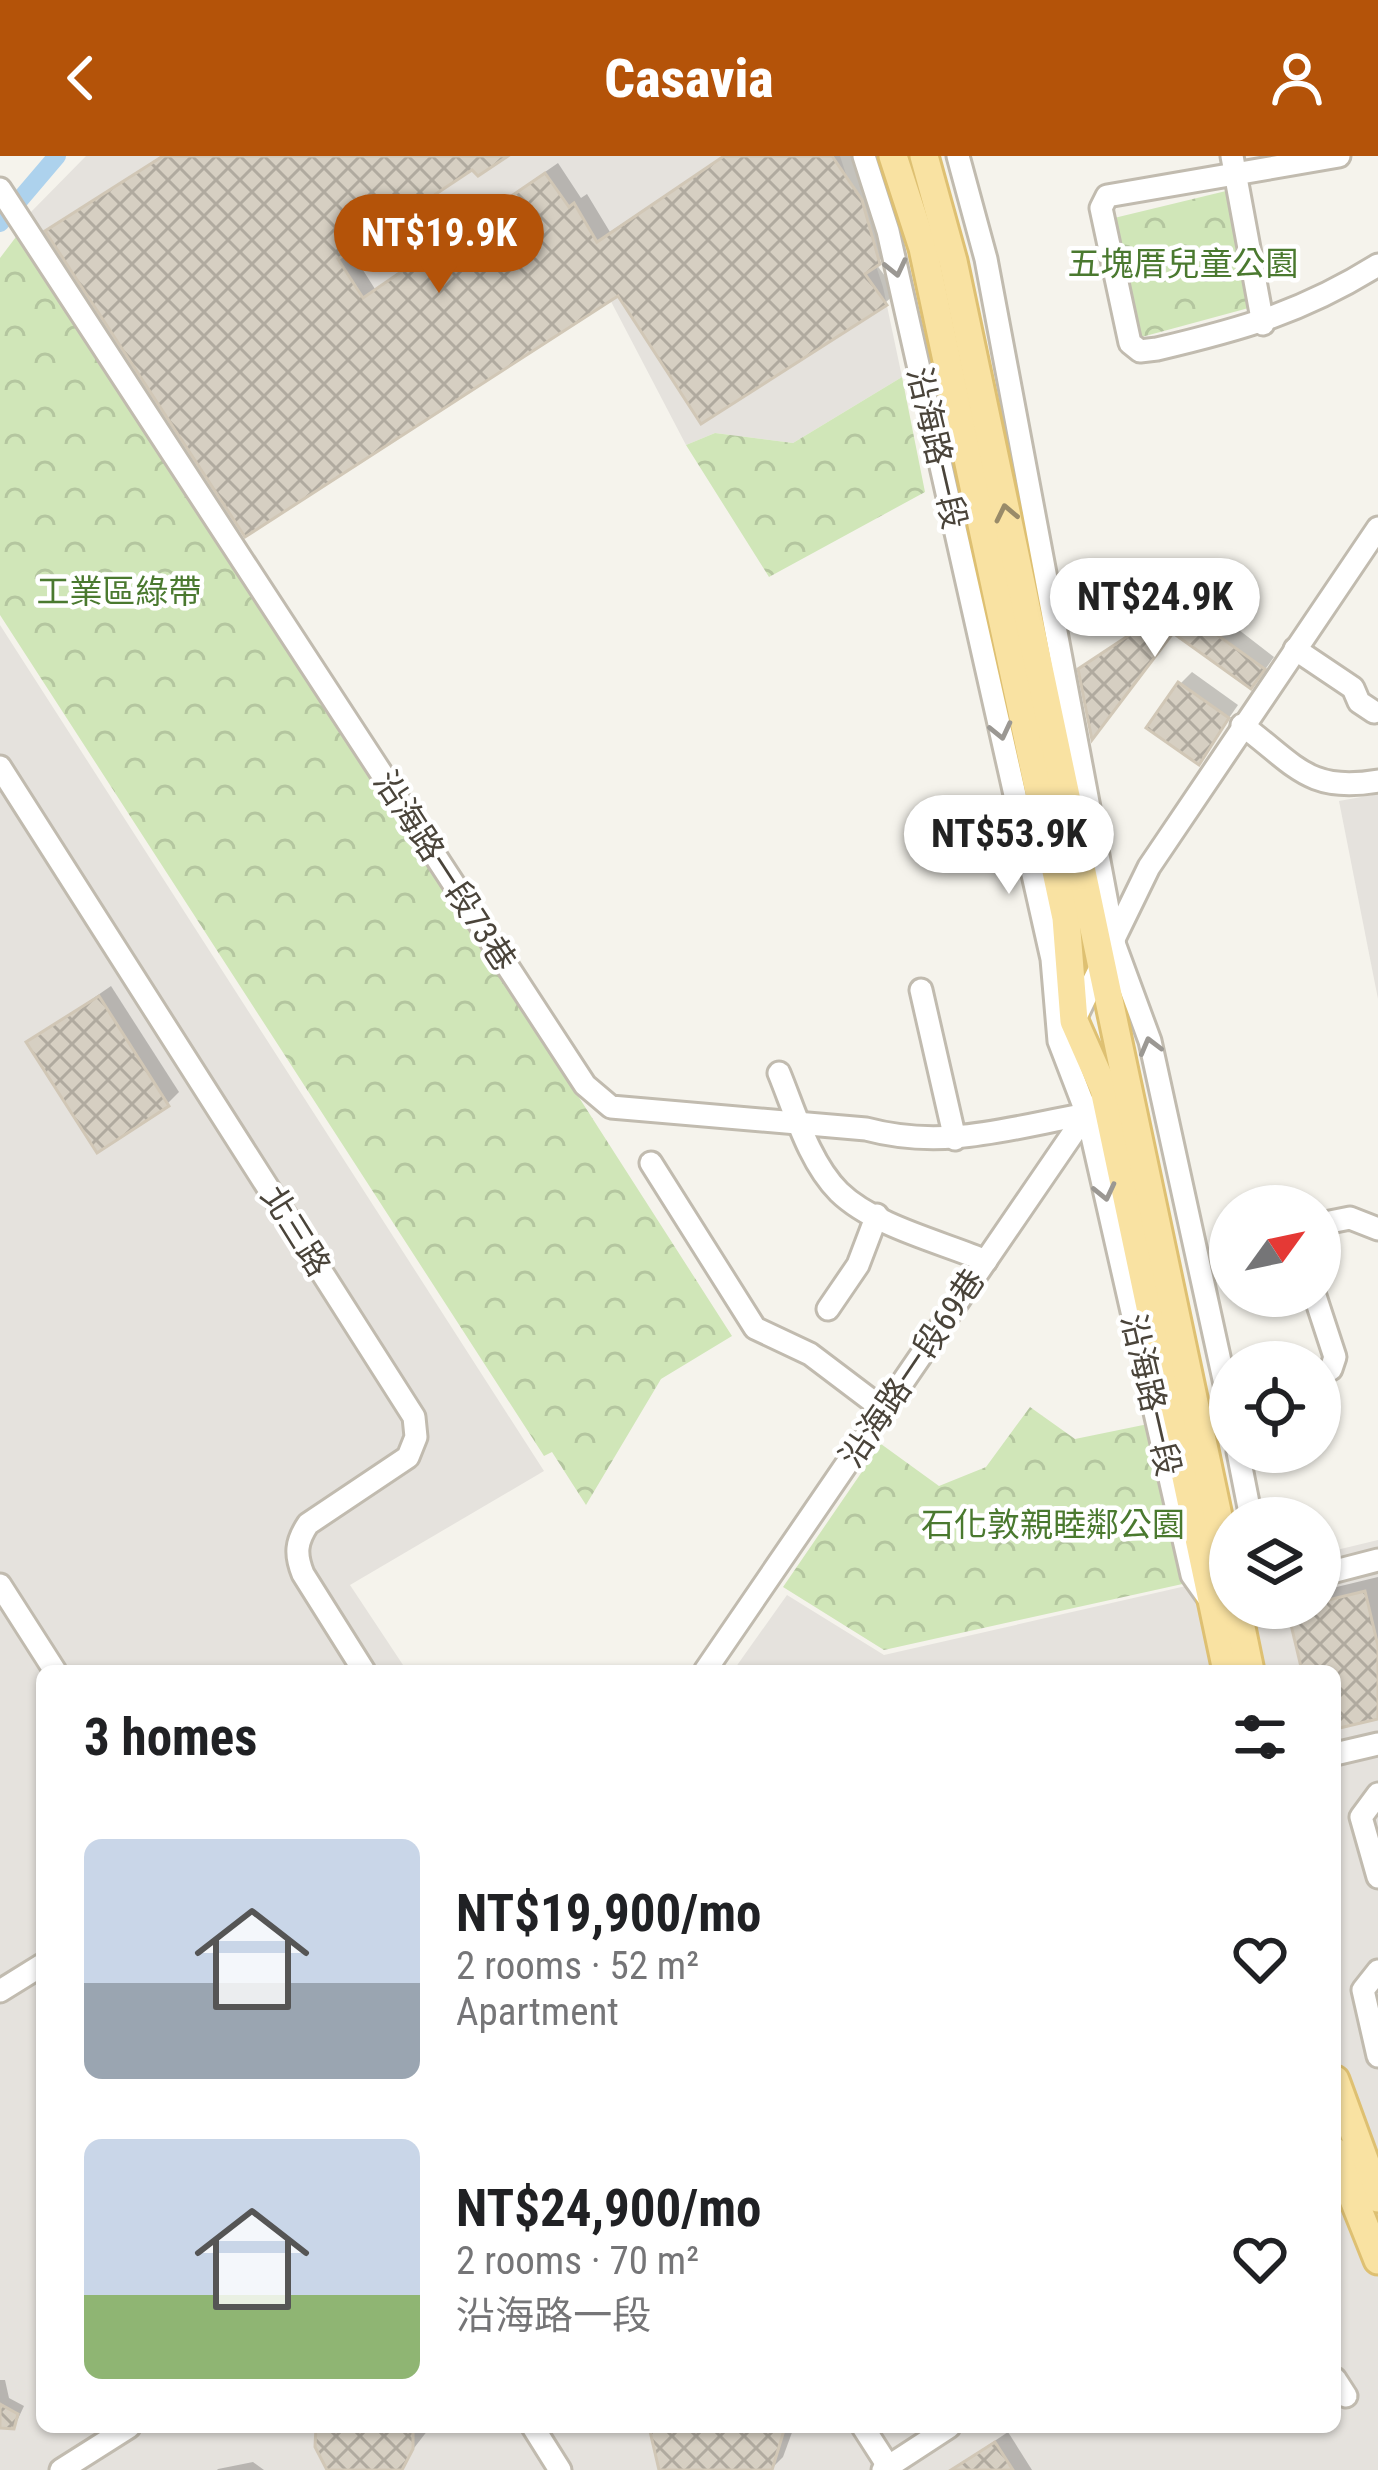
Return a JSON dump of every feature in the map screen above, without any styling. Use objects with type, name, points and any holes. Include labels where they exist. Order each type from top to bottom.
[{"type":"main road","name":"沿海路一段","points":[[892,156],[923,248],[1066,918],[1067,1031],[1113,1078],[1212,1497]]},
{"type":"main road","name":"沿海路一段","points":[[924,156],[953,262],[1099,972],[1113,1078],[1209,1520]]},
{"type":"main road","points":[[1227,1629],[1227,1665]]},
{"type":"main road","points":[[1236,1629],[1248,1665]]},
{"type":"main road","points":[[1341,2096],[1378,2198]]},
{"type":"main road","points":[[1341,2167],[1378,2260]]},
{"type":"street","name":"沿海路一段","points":[[864,156],[888,231],[1192,1575],[1209,1589]]},
{"type":"street","points":[[958,156],[986,260],[1115,946],[1150,1041],[1217,1341]]},
{"type":"street","points":[[1339,156],[1233,166],[1107,196],[1101,208],[1130,343],[1141,351],[1263,324],[1320,301],[1378,265]]},
{"type":"street","points":[[1233,166],[1263,324]]},
{"type":"street","name":"沿海路一段73巷","points":[[0,189],[585,1085],[610,1107],[866,1129],[907,1140],[955,1138],[1087,1114]]},
{"type":"street","points":[[1067,1031],[1115,946],[1149,867],[1378,528]]},
{"type":"street","points":[[1295,649],[1352,688],[1358,702],[1374,712]]},
{"type":"street","points":[[1242,725],[1318,781],[1337,788],[1378,781]]},
{"type":"street","name":"北三路","points":[[0,766],[414,1417],[416,1437],[408,1457],[308,1524],[298,1539],[303,1574],[360,1665]]},
{"type":"street","points":[[921,990],[955,1138]]},
{"type":"street","points":[[779,1073],[801,1127],[838,1191],[877,1215],[986,1262]]},
{"type":"street","name":"沿海路一段69巷","points":[[709,1665],[1113,1078]]},
{"type":"street","points":[[651,1162],[755,1328],[810,1354],[884,1410]]},
{"type":"street","points":[[828,1310],[858,1265],[877,1215]]},
{"type":"street","points":[[1341,1220],[1350,1218],[1378,1229]]},
{"type":"street","points":[[1341,1570],[1378,1560]]},
{"type":"street","points":[[0,1585],[51,1665]]},
{"type":"street","points":[[1341,1753],[1378,1744]]},
{"type":"street","points":[[1378,1794],[1361,1816],[1378,1877]]},
{"type":"street","points":[[0,1991],[36,1968]]},
{"type":"street","points":[[1378,1971],[1363,1990],[1378,2056]]},
{"type":"street","points":[[61,2470],[120,2433]]},
{"type":"street","points":[[537,2433],[560,2470]]},
{"type":"street","points":[[866,2433],[885,2468],[940,2433]]},
{"type":"shaded area","points":[[86,156],[840,156],[883,287],[902,377],[793,443],[715,433],[686,445],[605,290],[235,533],[29,214]]},
{"type":"shaded area","points":[[0,625],[544,1471],[350,1585],[403,1665],[36,1665],[36,2433],[1341,2433],[1341,1665],[737,1665],[787,1595],[884,1655],[1209,1581],[1209,1629],[1341,1629],[1341,1549],[1378,1540],[1378,2470],[0,2470]]},
{"type":"shaded area","points":[[1378,794],[1378,999],[1339,801]]},
{"type":"green space","name":"五塊厝兒童公園","points":[[1226,191],[1256,306],[1138,338],[1110,219]]},
{"type":"green space","name":"工業區綠帶","points":[[22,229],[732,1336],[661,1379],[586,1505],[552,1452],[544,1456],[0,615],[0,258]]},
{"type":"green space","points":[[902,377],[925,492],[769,577],[686,445],[715,433],[793,443]]},
{"type":"green space","name":"石化敦親睦鄰公園","points":[[1030,1407],[1075,1439],[1153,1423],[1187,1583],[884,1650],[783,1587],[881,1444],[939,1486],[986,1467]]},
{"type":"building","points":[[163,156],[508,156],[478,176],[472,170],[338,259],[363,298],[545,173],[569,207],[574,203],[597,242],[724,156],[832,156],[862,200],[880,264],[865,274],[887,305],[701,424],[618,296],[245,537],[45,231]]},
{"type":"building","points":[[1208,583],[1188,614],[1265,669],[1251,689],[1173,633],[1092,740],[1078,669]]},
{"type":"building","points":[[1178,682],[1229,718],[1199,765],[1146,728]]},
{"type":"building","points":[[99,996],[169,1106],[97,1153],[26,1042]]},
{"type":"building","points":[[1365,1591],[1378,1646],[1378,1719],[1341,1728],[1341,1665],[1301,1665],[1292,1629],[1341,1629],[1341,1597]]},
{"type":"building","points":[[0,2404],[18,2414],[14,2429],[0,2428]]},
{"type":"building","points":[[316,2433],[413,2433],[413,2449],[402,2470],[327,2470],[315,2447]]},
{"type":"building","points":[[650,2433],[783,2433],[772,2470],[659,2470]]},
{"type":"building","points":[[995,2442],[1013,2470],[951,2470]]},
{"type":"waterway","points":[[0,223],[57,156]]}]
